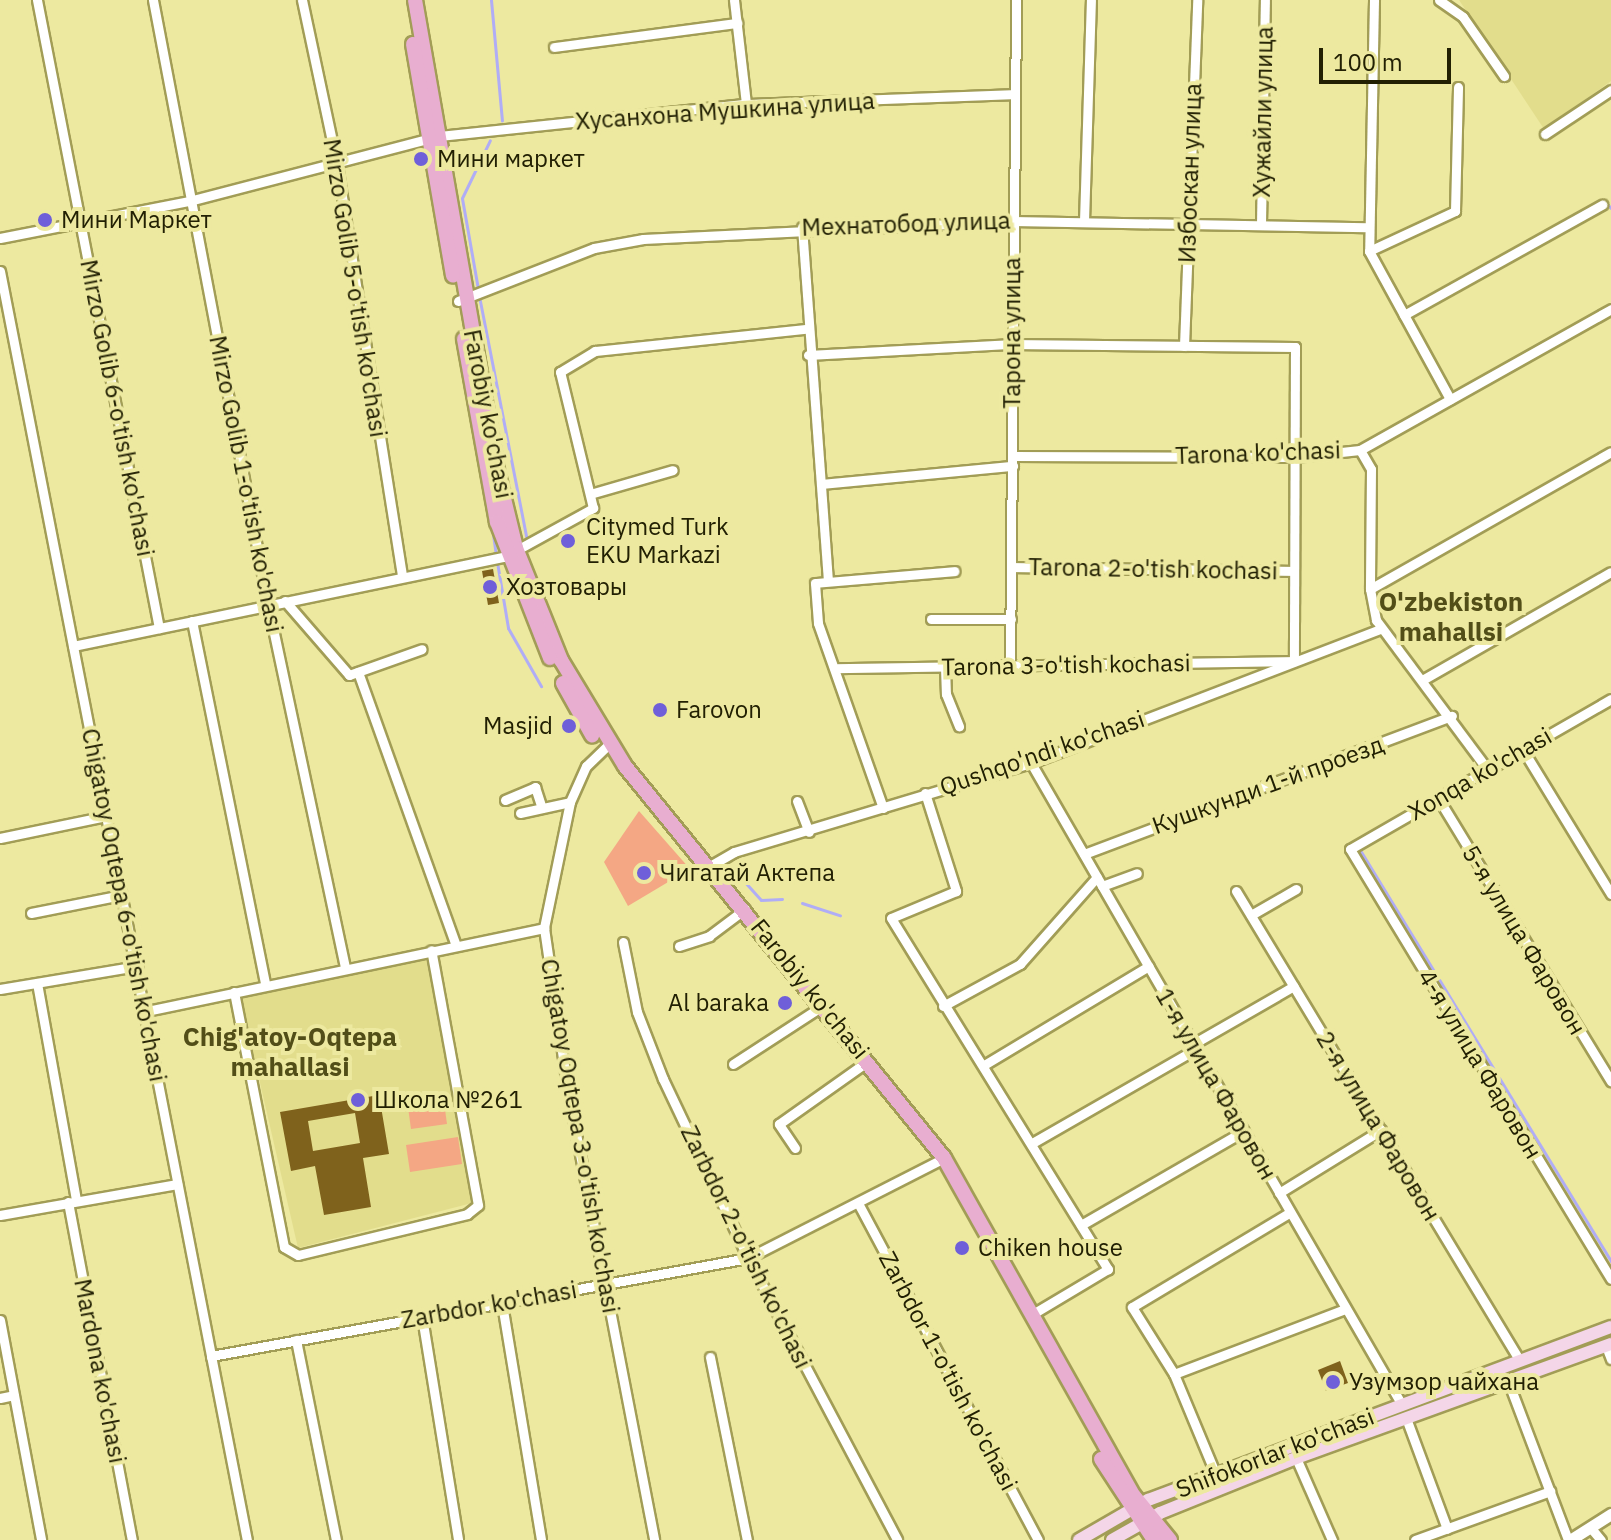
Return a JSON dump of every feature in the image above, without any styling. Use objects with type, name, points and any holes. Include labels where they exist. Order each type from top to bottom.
[{"type":"main road","name":"Farobiy ko'chasi","points":[[405,0],[434,136]]},
{"type":"main road","name":"Farobiy ko'chasi","points":[[415,0],[434,136],[462,298],[516,548],[541,639],[605,747],[706,866],[816,1010],[865,1064]]},
{"type":"main road","name":"Farobiy ko'chasi","points":[[741,911],[940,1160],[1031,1315],[1136,1507]]},
{"type":"main road","name":"Farobiy ko'chasi","points":[[940,1160],[1154,1540]]},
{"type":"main road","name":"Shifokorlar ko'chasi","points":[[1079,1540],[1136,1507],[1216,1475],[1404,1412],[1520,1361],[1610,1336]]},
{"type":"main road","points":[[1112,1540],[1146,1521],[1404,1412],[1508,1381],[1610,1336]]},
{"type":"main road","name":"Farobiy ko'chasi","points":[[1146,1521],[1170,1540]]},
{"type":"street","name":"Mirzo Golib 6-o'tish ko'chasi","points":[[37,0],[159,628]]},
{"type":"street","name":"Mirzo Golib 1-o'tish ko'chasi","points":[[153,0],[268,605],[345,967]]},
{"type":"street","name":"Mirzo Golib 5-o'tish ko'chasi","points":[[302,0],[337,165],[402,577]]},
{"type":"street","points":[[734,0],[746,104]]},
{"type":"street","name":"Тарона улица","points":[[1010,666],[1013,461],[1009,344],[1016,0]]},
{"type":"street","points":[[1084,221],[1091,0]]},
{"type":"street","name":"Избоскан улица","points":[[1184,346],[1197,0]]},
{"type":"street","name":"Хужайли улица","points":[[1261,224],[1265,0]]},
{"type":"street","points":[[1374,0],[1366,227],[1369,251],[1450,399]]},
{"type":"street","points":[[1439,0],[1456,8],[1504,76]]},
{"type":"street","points":[[554,47],[737,23]]},
{"type":"street","points":[[1369,251],[1455,211],[1458,87]]},
{"type":"street","points":[[1545,134],[1611,90]]},
{"type":"street","name":"Хусанхона Мушкина улица","points":[[0,238],[193,200],[337,165],[434,136],[746,104],[1013,94]]},
{"type":"street","points":[[1404,315],[1602,205]]},
{"type":"street","name":"Мехнатобод улица","points":[[462,298],[594,248],[802,227],[1084,221],[1366,227]]},
{"type":"street","points":[[802,227],[806,329],[828,579]]},
{"type":"street","name":"Chigatoy Oqtepa 6-o'tish ko'chasi","points":[[0,271],[147,1011],[177,1184],[247,1540]]},
{"type":"street","name":"Tarona ko'chasi","points":[[821,484],[1013,461],[1295,457],[1360,450],[1611,309]]},
{"type":"street","points":[[73,646],[402,577],[516,548],[585,517],[593,508],[560,372],[595,351],[806,329]]},
{"type":"street","points":[[808,355],[1009,344],[1295,347],[1294,661]]},
{"type":"street","points":[[1360,450],[1371,469],[1370,589],[1380,629],[1424,679],[1488,770]]},
{"type":"street","points":[[1370,589],[1611,452]]},
{"type":"street","points":[[590,494],[673,470]]},
{"type":"street","name":"Tarona 2-o'tish kochasi","points":[[1012,567],[1294,571]]},
{"type":"street","points":[[883,808],[816,610],[815,583],[828,579],[954,571]]},
{"type":"street","points":[[1424,679],[1611,572]]},
{"type":"street","points":[[285,601],[346,674],[422,649]]},
{"type":"street","points":[[931,619],[1011,619]]},
{"type":"street","points":[[192,621],[265,984]]},
{"type":"street","name":"Qushqo'ndi ko'chasi","points":[[706,866],[925,793],[1031,763],[1380,629]]},
{"type":"street","name":"Tarona 3-o'tish kochasi","points":[[838,668],[1294,661]]},
{"type":"street","points":[[945,667],[946,694],[959,726]]},
{"type":"street","points":[[358,672],[456,945]]},
{"type":"street","name":"Xonqa ko'chasi","points":[[1350,849],[1611,699]]},
{"type":"street","name":"Кушкунди 1-й проезд","points":[[1084,854],[1452,716]]},
{"type":"street","name":"Chigatoy Oqtepa 3-o'tish ko'chasi","points":[[605,747],[586,766],[570,802],[544,928],[654,1540]]},
{"type":"street","points":[[1523,750],[1611,894]]},
{"type":"street","name":"1-я улица Фаровон","points":[[1031,763],[1404,1412],[1447,1529]]},
{"type":"street","points":[[505,800],[535,787],[542,808]]},
{"type":"street","points":[[925,793],[956,891],[891,916],[943,1006],[1034,1142],[1108,1269],[1031,1315]]},
{"type":"street","name":"5-я улица Фаровон","points":[[1438,798],[1611,1081]]},
{"type":"street","points":[[797,801],[809,832]]},
{"type":"street","points":[[520,813],[570,802]]},
{"type":"street","points":[[0,838],[106,816]]},
{"type":"street","name":"4-я улица Фаровон","points":[[1350,849],[1611,1279]]},
{"type":"street","points":[[943,1006],[1020,964],[1099,881],[1137,873]]},
{"type":"street","points":[[1251,915],[1296,889]]},
{"type":"street","name":"2-я улица Фаровон","points":[[1236,891],[1520,1361]]},
{"type":"street","points":[[31,913],[122,895]]},
{"type":"street","points":[[679,946],[709,936],[741,911]]},
{"type":"street","points":[[147,1011],[345,967],[544,928]]},
{"type":"street","name":"Zarbdor 2-o'tish ko'chasi","points":[[623,942],[641,1025],[748,1258],[897,1540]]},
{"type":"street","points":[[234,992],[284,1247],[298,1255],[469,1214],[478,1205],[431,950]]},
{"type":"street","points":[[0,989],[138,966]]},
{"type":"street","points":[[984,1065],[1149,966]]},
{"type":"street","name":"Mardona ko'chasi","points":[[37,983],[132,1540]]},
{"type":"street","points":[[1034,1142],[1294,986]]},
{"type":"street","points":[[733,1064],[816,1010]]},
{"type":"street","points":[[795,1148],[779,1124],[865,1064]]},
{"type":"street","points":[[1279,1193],[1381,1130]]},
{"type":"street","points":[[1081,1225],[1244,1131]]},
{"type":"street","name":"Zarbdor ko'chasi","points":[[211,1356],[748,1258],[940,1160]]},
{"type":"street","points":[[0,1215],[177,1184]]},
{"type":"street","name":"Zarbdor 1-o'tish ko'chasi","points":[[858,1203],[1038,1540]]},
{"type":"street","points":[[1216,1475],[1174,1374],[1132,1307],[1289,1213]]},
{"type":"street","points":[[502,1304],[541,1540]]},
{"type":"street","points":[[1174,1374],[1345,1309]]},
{"type":"street","points":[[422,1317],[458,1540]]},
{"type":"street","points":[[0,1320],[41,1540]]},
{"type":"street","points":[[1610,1336],[1611,1359]]},
{"type":"street","points":[[296,1340],[336,1540]]},
{"type":"street","points":[[710,1357],[747,1540]]},
{"type":"street","points":[[1508,1381],[1569,1540],[1611,1514]]},
{"type":"street","points":[[0,1398],[14,1395]]},
{"type":"street","points":[[1296,1458],[1332,1540]]},
{"type":"street","points":[[1415,1540],[1550,1491]]},
{"type":"street","points":[[1590,1527],[1601,1540]]},
{"type":"shaded area","points":[[1459,0],[1611,0],[1611,81],[1544,129]]},
{"type":"shaded area","points":[[639,811],[690,869],[628,906],[604,862]]},
{"type":"shaded area","name":"Школа №261","points":[[426,956],[472,1203],[298,1248],[240,996]]},
{"type":"shaded area","points":[[443,1095],[447,1124],[411,1129],[407,1100]]},
{"type":"shaded area","points":[[458,1137],[462,1164],[410,1172],[406,1145]]},
{"type":"building","name":"Хозтовары","points":[[493,569],[499,603],[488,605],[482,571]]},
{"type":"building","name":"Школа №261","points":[[379,1095],[389,1154],[363,1158],[371,1207],[324,1215],[315,1166],[291,1171],[280,1112]],"holes":[[[355,1113],[360,1143],[313,1151],[308,1121]]]},
{"type":"building","points":[[1340,1361],[1348,1383],[1326,1391],[1318,1370]]},
{"type":"waterway","points":[[491,0],[502,121]]},
{"type":"waterway","points":[[478,289],[462,198],[490,140]]},
{"type":"waterway","points":[[1604,201],[1611,208]]},
{"type":"waterway","points":[[479,296],[526,536]]},
{"type":"waterway","points":[[492,527],[496,555]]},
{"type":"waterway","points":[[497,562],[508,628],[541,686]]},
{"type":"waterway","points":[[1360,850],[1611,1262]]},
{"type":"waterway","points":[[734,870],[761,900],[782,899]]},
{"type":"waterway","points":[[802,903],[840,915]]},
{"type":"place","name":"Мини маркет","points":[[421,159]]},
{"type":"place","name":"Мини Маркет","points":[[45,220]]},
{"type":"place","name":"Citymed Turk EKU Markazi","points":[[568,541]]},
{"type":"place","name":"Хозтовары","points":[[490,587]]},
{"type":"place","name":"Farovon","points":[[660,710]]},
{"type":"place","name":"Masjid","points":[[569,726]]},
{"type":"place","name":"Чигатай Актепа","points":[[644,873]]},
{"type":"place","name":"Al baraka","points":[[785,1003]]},
{"type":"place","name":"Школа №261","points":[[358,1100]]},
{"type":"place","name":"Chiken house","points":[[962,1248]]},
{"type":"place","name":"Узумзор чайхана","points":[[1333,1382]]},
{"type":"district","name":"O'zbekiston mahallsi","points":[[1451,617]]},
{"type":"district","name":"Chig'atoy-Oqtepa mahallasi","points":[[290,1052]]}]
